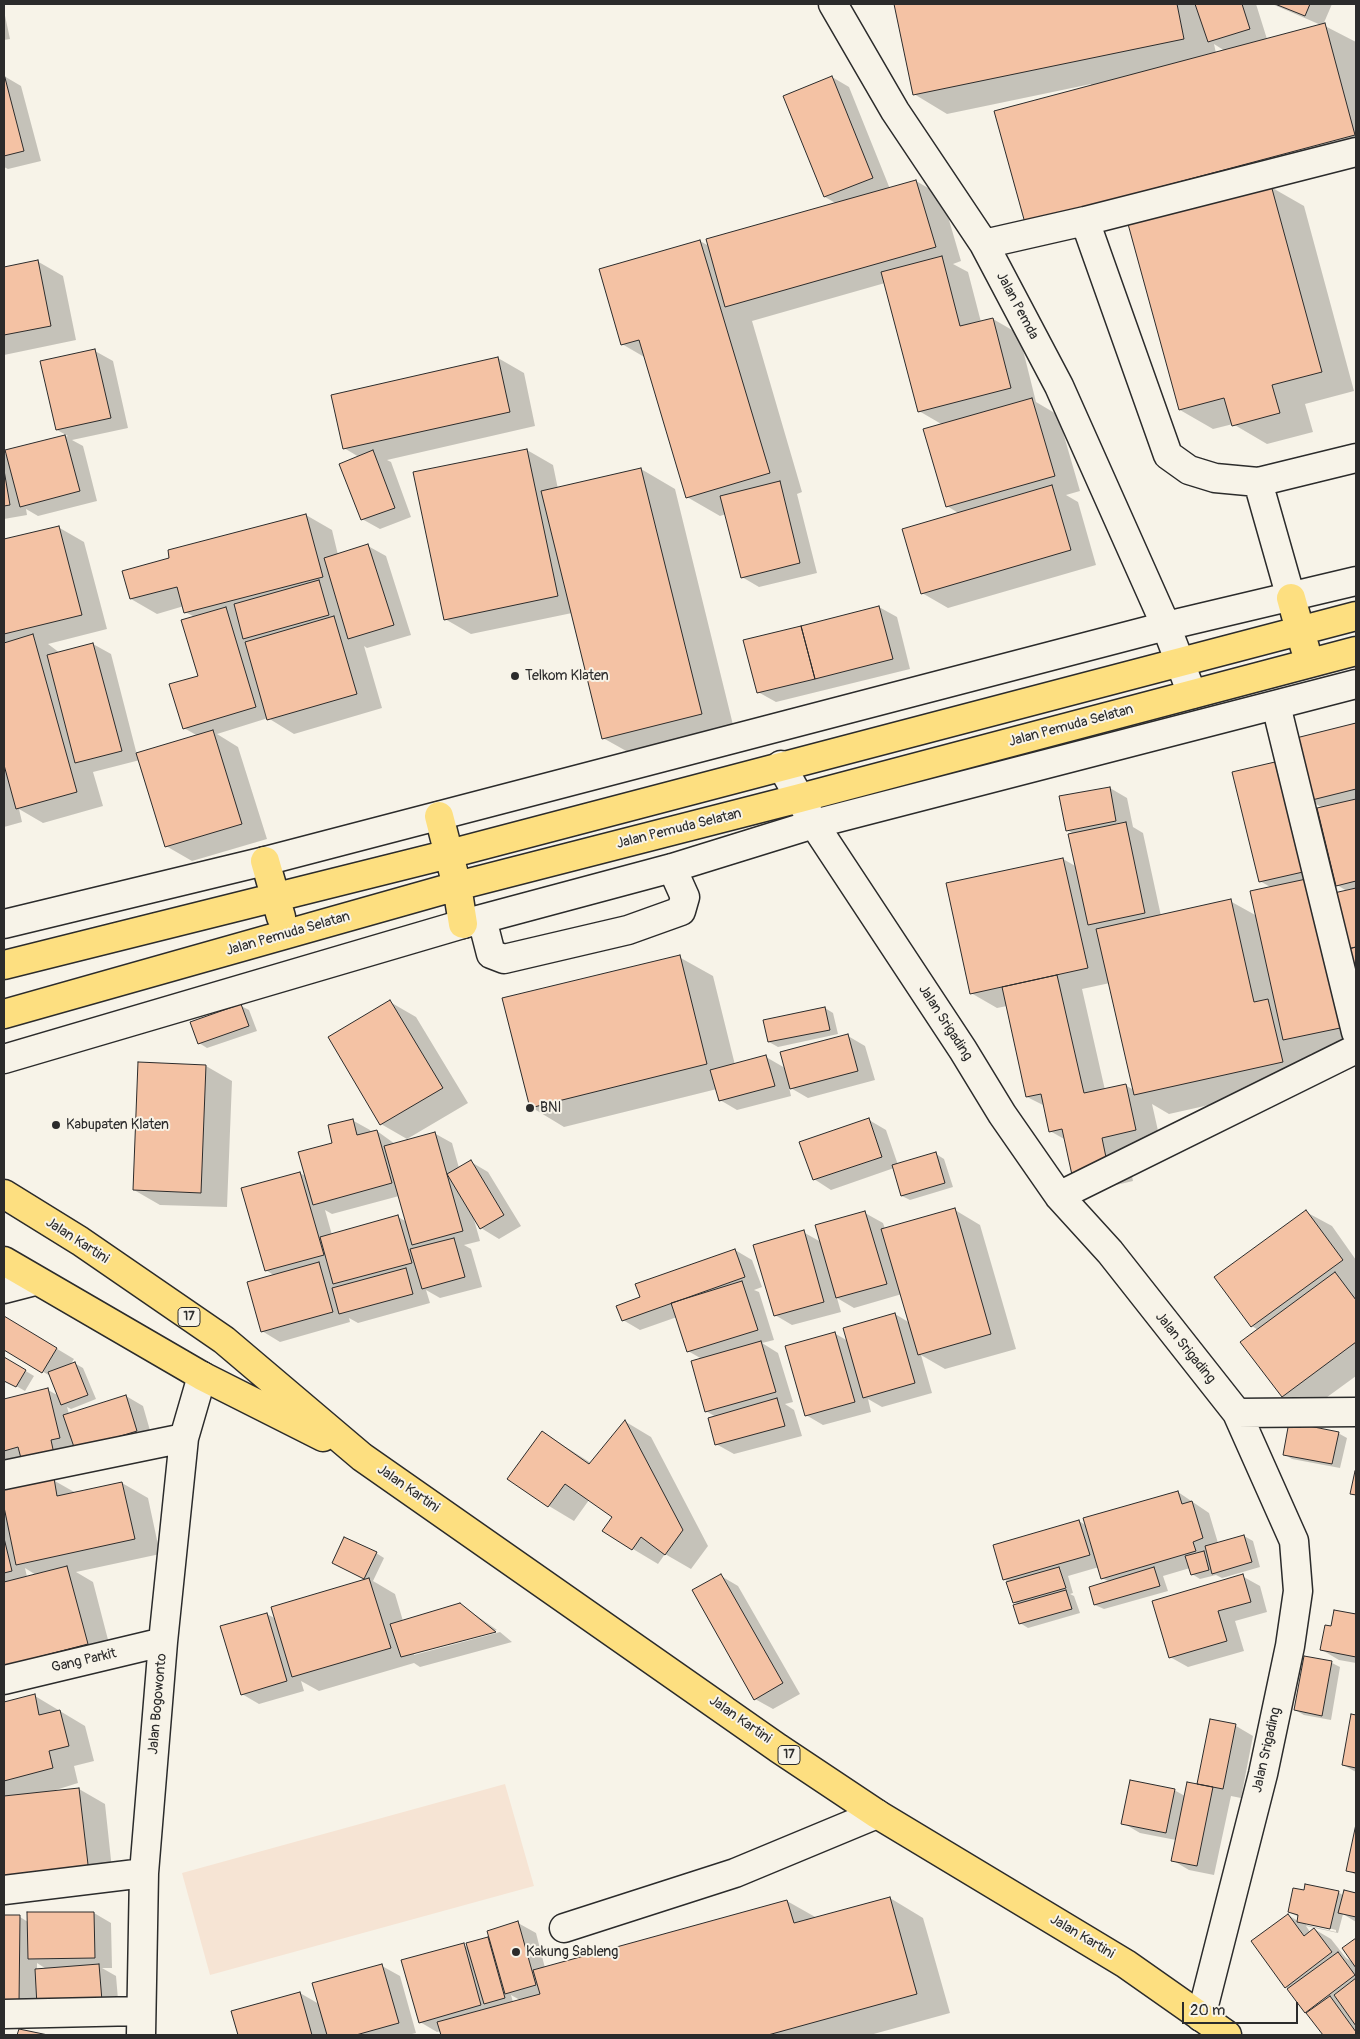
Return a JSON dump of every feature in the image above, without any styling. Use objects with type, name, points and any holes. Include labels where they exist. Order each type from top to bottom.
[{"type":"main road","points":[[1291,598],[1309,664]]},
{"type":"main road","points":[[4,965],[449,854],[1356,616]]},
{"type":"main road","name":"Jalan Pemuda Selatan","points":[[4,1014],[457,886],[800,798],[1356,651]]},
{"type":"main road","points":[[439,816],[457,886],[473,922]]},
{"type":"main road","points":[[265,860],[287,935]]},
{"type":"main road","name":"Jalan Kartini","points":[[4,1194],[80,1241],[224,1340],[362,1457],[876,1814],[1126,1964],[1227,2035]]},
{"type":"main road","name":"Jalan Kartini","points":[[4,1262],[202,1376],[362,1457]]},
{"type":"street","name":"Jalan Pemda","points":[[834,4],[895,111],[984,244],[1059,386],[1182,662],[1192,694]]},
{"type":"street","points":[[984,244],[1085,221],[1356,152]]},
{"type":"street","points":[[1085,221],[1168,455],[1188,470],[1215,478],[1258,482],[1356,458]]},
{"type":"street","points":[[1258,482],[1291,598]]},
{"type":"street","points":[[4,924],[439,816],[1166,626],[1291,598],[1356,581]]},
{"type":"street","points":[[4,1059],[473,922],[672,868],[814,824],[1356,684]]},
{"type":"street","points":[[1276,705],[1356,1032]]},
{"type":"street","name":"Jalan Srigading","points":[[781,766],[814,824],[963,1050],[1002,1114],[1058,1196],[1110,1252],[1237,1413],[1294,1541],[1298,1591],[1290,1646],[1263,1774],[1201,2017]]},
{"type":"street","points":[[473,922],[491,954],[504,959],[628,930],[681,911],[685,897],[672,868]]},
{"type":"street","points":[[1058,1196],[1356,1049]]},
{"type":"street","points":[[4,1289],[35,1281]]},
{"type":"street","name":"Jalan Bogowonto","points":[[140,2023],[144,1873],[163,1642],[184,1438],[202,1376]]},
{"type":"street","points":[[1237,1413],[1356,1412]]},
{"type":"street","points":[[4,1475],[184,1438]]},
{"type":"street","name":"Gang Parkit","points":[[4,1680],[163,1642]]},
{"type":"street","points":[[564,1928],[735,1873],[876,1814]]},
{"type":"street","points":[[4,1890],[144,1873]]},
{"type":"street","points":[[4,2014],[140,2023]]},
{"type":"shaded area","points":[[505,1784],[534,1886],[210,1975],[182,1873]]},
{"type":"building","points":[[894,4],[1177,4],[1184,39],[913,95]]},
{"type":"building","points":[[1195,4],[1242,4],[1250,29],[1208,42]]},
{"type":"building","points":[[1275,4],[1310,4],[1305,16]]},
{"type":"building","points":[[1325,23],[1355,135],[1025,223],[994,111]]},
{"type":"building","points":[[4,74],[24,151],[4,156]]},
{"type":"building","points":[[832,76],[873,178],[824,197],[783,96]]},
{"type":"building","points":[[916,180],[936,247],[725,307],[706,239]]},
{"type":"building","points":[[1271,185],[1322,372],[1272,385],[1280,413],[1232,426],[1224,398],[1179,410],[1128,224]]},
{"type":"building","points":[[700,240],[770,473],[686,498],[639,340],[621,345],[599,269]]},
{"type":"building","points":[[942,256],[960,326],[993,318],[1011,388],[918,412],[881,272]]},
{"type":"building","points":[[38,260],[51,326],[4,335],[4,267]]},
{"type":"building","points":[[95,349],[111,418],[56,430],[40,361]]},
{"type":"building","points":[[498,357],[510,412],[343,449],[331,395]]},
{"type":"building","points":[[1032,398],[1055,476],[946,507],[923,429]]},
{"type":"building","points":[[65,435],[80,491],[20,507],[5,450]]},
{"type":"building","points":[[527,449],[558,596],[444,620],[413,472]]},
{"type":"building","points":[[373,450],[395,508],[361,520],[339,464]]},
{"type":"building","points":[[641,468],[702,714],[602,739],[541,491]]},
{"type":"building","points":[[4,470],[10,505],[4,506]]},
{"type":"building","points":[[780,481],[800,563],[741,578],[720,496]]},
{"type":"building","points":[[1052,485],[1071,550],[921,594],[902,529]]},
{"type":"building","points":[[306,514],[323,577],[184,613],[177,587],[130,599],[122,571],[169,558],[168,550]]},
{"type":"building","points":[[59,526],[82,615],[4,634],[4,539]]},
{"type":"building","points":[[368,544],[394,625],[348,639],[324,558]]},
{"type":"building","points":[[319,580],[329,615],[243,639],[234,604]]},
{"type":"building","points":[[879,606],[893,659],[815,679],[801,626]]},
{"type":"building","points":[[226,607],[256,707],[183,729],[169,684],[198,676],[181,620]]},
{"type":"building","points":[[334,616],[357,694],[267,720],[245,642]]},
{"type":"building","points":[[801,626],[815,679],[757,693],[743,640]]},
{"type":"building","points":[[33,634],[77,792],[16,809],[4,765],[4,643]]},
{"type":"building","points":[[93,643],[122,751],[75,763],[47,655]]},
{"type":"building","points":[[1356,723],[1356,789],[1308,801],[1292,739]]},
{"type":"building","points":[[213,730],[242,824],[165,847],[136,753]]},
{"type":"building","points":[[1275,762],[1303,872],[1259,882],[1232,772]]},
{"type":"building","points":[[1110,787],[1116,821],[1066,831],[1059,796]]},
{"type":"building","points":[[1356,799],[1356,881],[1336,886],[1317,808]]},
{"type":"building","points":[[1126,822],[1145,913],[1088,925],[1068,834]]},
{"type":"building","points":[[1063,858],[1088,968],[970,994],[946,883]]},
{"type":"building","points":[[1311,878],[1345,1027],[1283,1040],[1250,891]]},
{"type":"building","points":[[1356,888],[1356,947],[1348,949],[1334,893]]},
{"type":"building","points":[[1231,899],[1254,1002],[1268,999],[1283,1062],[1134,1095],[1096,929]]},
{"type":"building","points":[[1356,947],[1356,981],[1348,949]]},
{"type":"building","points":[[680,955],[707,1064],[530,1108],[502,998]]},
{"type":"building","points":[[1057,975],[1084,1093],[1126,1084],[1136,1130],[1102,1138],[1108,1167],[1072,1175],[1062,1129],[1049,1132],[1041,1094],[1026,1097],[1002,987]]},
{"type":"building","points":[[390,1000],[443,1088],[380,1125],[328,1037]]},
{"type":"building","points":[[241,1004],[249,1026],[198,1044],[190,1022]]},
{"type":"building","points":[[825,1007],[830,1030],[768,1042],[763,1020]]},
{"type":"building","points":[[848,1034],[858,1071],[790,1089],[780,1052]]},
{"type":"building","points":[[766,1055],[775,1086],[719,1101],[710,1070]]},
{"type":"building","points":[[138,1062],[206,1065],[201,1193],[133,1190]]},
{"type":"building","points":[[869,1118],[882,1157],[813,1180],[799,1142]]},
{"type":"building","points":[[353,1119],[357,1135],[377,1130],[392,1183],[313,1205],[298,1152],[332,1143],[328,1125]]},
{"type":"building","points":[[435,1132],[463,1231],[412,1245],[384,1146]]},
{"type":"building","points":[[936,1152],[945,1183],[901,1196],[892,1165]]},
{"type":"building","points":[[471,1160],[504,1215],[480,1229],[447,1174]]},
{"type":"building","points":[[300,1172],[324,1255],[265,1271],[241,1188]]},
{"type":"building","points":[[955,1208],[991,1334],[918,1355],[881,1229]]},
{"type":"building","points":[[1306,1210],[1343,1260],[1251,1327],[1214,1277]]},
{"type":"building","points":[[865,1211],[887,1284],[836,1298],[815,1225]]},
{"type":"building","points":[[398,1215],[412,1263],[333,1284],[320,1237]]},
{"type":"building","points":[[804,1230],[824,1302],[774,1316],[753,1245]]},
{"type":"building","points":[[454,1238],[465,1277],[422,1289],[410,1249]]},
{"type":"building","points":[[735,1249],[745,1277],[622,1321],[616,1306],[640,1297],[635,1284]]},
{"type":"building","points":[[319,1262],[333,1312],[261,1332],[247,1282]]},
{"type":"building","points":[[406,1268],[413,1294],[339,1314],[332,1288]]},
{"type":"building","points":[[1335,1272],[1356,1300],[1356,1342],[1282,1397],[1240,1342]]},
{"type":"building","points":[[742,1281],[758,1330],[687,1352],[671,1303]]},
{"type":"building","points":[[895,1313],[915,1383],[863,1398],[843,1328]]},
{"type":"building","points":[[4,1316],[57,1348],[42,1373],[4,1350]]},
{"type":"building","points":[[835,1332],[855,1402],[805,1416],[785,1346]]},
{"type":"building","points":[[761,1341],[776,1392],[705,1412],[691,1361]]},
{"type":"building","points":[[4,1357],[26,1370],[16,1387],[4,1381]]},
{"type":"building","points":[[75,1362],[88,1395],[61,1405],[48,1372]]},
{"type":"building","points":[[48,1388],[60,1438],[51,1440],[54,1454],[22,1462],[18,1447],[4,1451],[4,1399]]},
{"type":"building","points":[[126,1395],[137,1431],[75,1450],[63,1415]]},
{"type":"building","points":[[777,1398],[785,1426],[715,1445],[708,1418]]},
{"type":"building","points":[[625,1420],[683,1530],[665,1555],[641,1537],[632,1550],[602,1531],[612,1517],[565,1484],[548,1507],[507,1479],[542,1431],[589,1464]]},
{"type":"building","points":[[1289,1422],[1339,1432],[1332,1464],[1283,1455]]},
{"type":"building","points":[[1356,1471],[1356,1495],[1350,1494]]},
{"type":"building","points":[[54,1478],[57,1496],[122,1482],[135,1539],[16,1565],[4,1507],[4,1489]]},
{"type":"building","points":[[1178,1491],[1182,1504],[1192,1501],[1203,1538],[1193,1542],[1196,1551],[1101,1579],[1083,1518]]},
{"type":"building","points":[[1079,1520],[1090,1555],[1003,1580],[993,1545]]},
{"type":"building","points":[[1244,1535],[1252,1562],[1212,1574],[1205,1546]]},
{"type":"building","points":[[344,1537],[377,1552],[364,1579],[332,1563]]},
{"type":"building","points":[[4,1538],[12,1571],[4,1573]]},
{"type":"building","points":[[1204,1551],[1209,1570],[1191,1575],[1185,1556]]},
{"type":"building","points":[[67,1566],[88,1644],[4,1666],[4,1582]]},
{"type":"building","points":[[1059,1567],[1066,1588],[1013,1603],[1006,1582]]},
{"type":"building","points":[[1154,1567],[1160,1586],[1094,1605],[1089,1587]]},
{"type":"building","points":[[721,1574],[783,1683],[754,1700],[692,1590]]},
{"type":"building","points":[[1243,1574],[1251,1602],[1218,1611],[1227,1641],[1169,1658],[1152,1601]]},
{"type":"building","points":[[369,1578],[391,1648],[292,1677],[271,1607]]},
{"type":"building","points":[[1066,1590],[1072,1609],[1019,1624],[1013,1605]]},
{"type":"building","points":[[460,1603],[496,1632],[401,1657],[390,1624]]},
{"type":"building","points":[[1334,1610],[1356,1614],[1356,1657],[1320,1650],[1325,1625],[1331,1626]]},
{"type":"building","points":[[267,1613],[287,1681],[241,1695],[220,1626]]},
{"type":"building","points":[[1304,1656],[1332,1661],[1322,1716],[1294,1710]]},
{"type":"building","points":[[35,1694],[39,1715],[60,1710],[69,1746],[49,1751],[53,1768],[4,1781],[4,1702]]},
{"type":"building","points":[[1351,1714],[1356,1715],[1356,1768],[1342,1765]]},
{"type":"building","points":[[1210,1719],[1236,1724],[1223,1789],[1197,1784]]},
{"type":"building","points":[[1130,1780],[1175,1789],[1166,1833],[1121,1824]]},
{"type":"building","points":[[1187,1782],[1213,1787],[1197,1866],[1171,1861]]},
{"type":"building","points":[[79,1788],[89,1873],[4,1882],[4,1796]]},
{"type":"building","points":[[1356,1824],[1356,1873],[1346,1871]]},
{"type":"building","points":[[1305,1884],[1339,1891],[1330,1929],[1297,1922],[1298,1915],[1288,1912],[1293,1888],[1304,1890]]},
{"type":"building","points":[[1344,1890],[1356,1893],[1356,1917],[1338,1913]]},
{"type":"building","points":[[890,1897],[917,1994],[768,2035],[441,2035],[437,2022],[540,1994],[533,1970],[787,1900],[794,1923]]},
{"type":"building","points":[[27,1912],[94,1912],[95,1958],[28,1959]]},
{"type":"building","points":[[1288,1914],[1304,1936],[1314,1928],[1332,1952],[1285,1988],[1251,1941]]},
{"type":"building","points":[[4,1915],[20,1915],[19,2004],[4,2003]]},
{"type":"building","points":[[518,1921],[536,1985],[505,1994],[487,1931]]},
{"type":"building","points":[[488,1937],[505,1998],[484,2004],[466,1943]]},
{"type":"building","points":[[1356,1938],[1356,1968],[1342,1948]]},
{"type":"building","points":[[464,1943],[481,2005],[419,2023],[401,1960]]},
{"type":"building","points":[[1338,1952],[1355,1975],[1305,2013],[1287,1989]]},
{"type":"building","points":[[99,1964],[102,2001],[37,2006],[35,1969]]},
{"type":"building","points":[[382,1964],[399,2023],[356,2035],[327,2035],[312,1983]]},
{"type":"building","points":[[1356,1978],[1356,2026],[1334,1995]]},
{"type":"building","points":[[300,1992],[312,2035],[238,2035],[231,2011]]},
{"type":"building","points":[[1330,1996],[1356,2032],[1356,2035],[1323,2035],[1306,2013]]},
{"type":"building","points":[[19,2029],[48,2035],[17,2035]]},
{"type":"place","name":"Telkom Klaten","points":[[515,676]]},
{"type":"place","name":"BNI","points":[[530,1108]]},
{"type":"place","name":"Kabupaten Klaten","points":[[56,1125]]},
{"type":"place","name":"Kakung Sableng","points":[[516,1952]]}]
